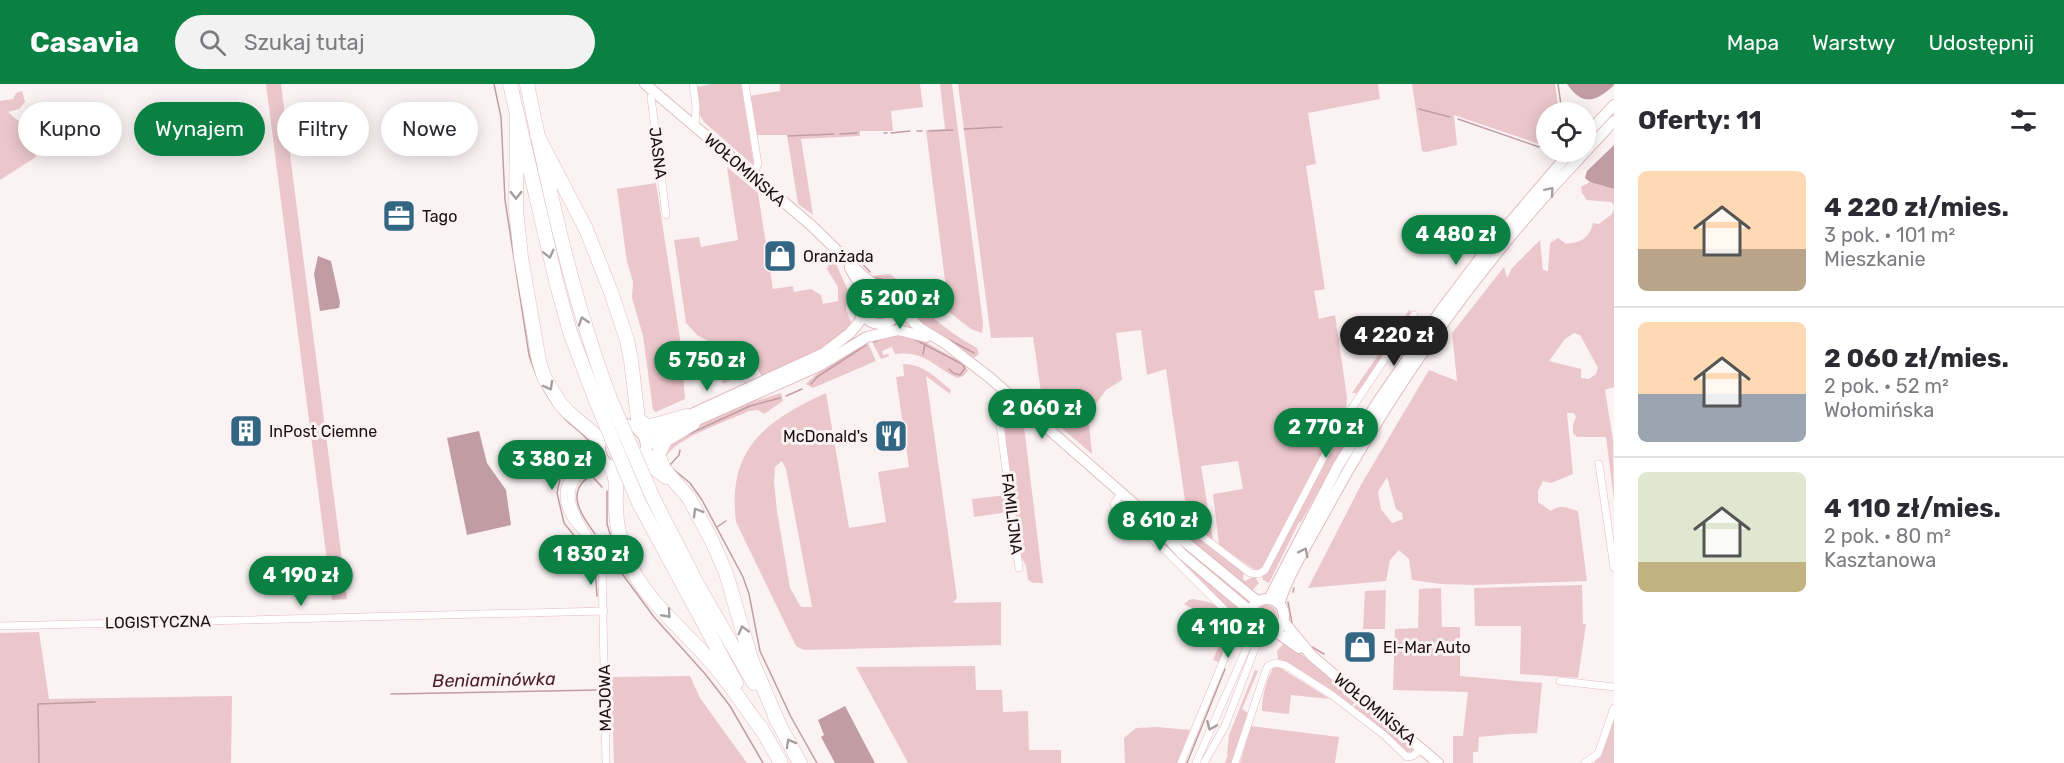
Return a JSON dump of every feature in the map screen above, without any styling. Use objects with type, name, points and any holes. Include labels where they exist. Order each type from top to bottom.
[{"type":"highway","points":[[510,84],[540,216],[570,332],[602,399],[703,593],[800,763]]},
{"type":"highway","points":[[527,84],[553,212],[602,399],[639,503],[685,591],[781,763]]},
{"type":"highway","points":[[517,116],[516,209],[521,257],[539,361],[544,377],[560,403],[600,445]]},
{"type":"highway","points":[[537,135],[586,229],[612,292],[627,339],[636,415],[645,425],[690,419]]},
{"type":"highway","points":[[634,385],[630,412],[638,430]]},
{"type":"highway","points":[[690,419],[665,441],[658,455],[664,469],[689,498],[701,518],[726,573],[751,659],[779,724]]},
{"type":"highway","points":[[645,451],[649,464],[680,487]]},
{"type":"highway","points":[[609,465],[617,479],[615,505],[618,528],[628,560],[638,579],[654,600],[712,663],[764,734]]},
{"type":"main road","name":"WOŁOMIŃSKA","points":[[645,84],[753,176],[871,284],[877,286]]},
{"type":"main road","points":[[1596,124],[1614,105]]},
{"type":"main road","points":[[1596,140],[1614,121]]},
{"type":"main road","points":[[1253,606],[1274,602],[1309,542],[1361,438],[1441,310],[1484,253],[1561,162]]},
{"type":"main road","points":[[1361,438],[1511,236],[1575,162]]},
{"type":"main road","name":"WOŁOMIŃSKA","points":[[845,258],[865,294]]},
{"type":"main road","points":[[927,337],[910,331],[893,330],[861,339],[819,366],[690,419],[650,432],[623,424],[612,427],[607,430],[600,445],[609,465],[623,470],[629,469],[639,463],[655,439],[690,419],[825,353],[850,333],[860,321],[861,303],[865,294],[877,286],[891,290],[905,314],[920,328],[962,356],[1005,391],[1253,606]]},
{"type":"main road","points":[[862,312],[870,321],[884,323],[896,314],[898,303]]},
{"type":"main road","points":[[892,319],[962,356]]},
{"type":"main road","points":[[842,351],[863,330],[875,323]]},
{"type":"main road","points":[[638,430],[643,437],[645,451]]},
{"type":"main road","points":[[1253,606],[1250,622],[1265,631],[1283,621],[1283,612],[1274,602]]},
{"type":"main road","name":"WOŁOMIŃSKA","points":[[1283,621],[1312,656],[1438,763]]},
{"type":"main road","name":"WOŁOMIŃSKA","points":[[1265,631],[1312,656]]},
{"type":"street","points":[[693,84],[696,106],[695,126]]},
{"type":"street","points":[[745,84],[758,164],[753,176]]},
{"type":"street","name":"JASNA","points":[[654,93],[651,97],[666,216]]},
{"type":"street","points":[[1194,531],[1250,573],[1261,574],[1342,425],[1414,315]]},
{"type":"street","name":"FAMILIJNA","points":[[1005,391],[997,401],[1019,568]]},
{"type":"street","points":[[1342,425],[1361,438]]},
{"type":"street","points":[[587,536],[572,522],[564,504],[563,495],[569,478],[576,470],[594,458],[600,445]]},
{"type":"street","points":[[587,536],[573,508],[572,488],[575,480],[588,469],[600,463],[609,465]]},
{"type":"street","points":[[1599,464],[1614,568]]},
{"type":"street","points":[[1122,492],[1114,504],[1117,514],[1166,551],[1236,623],[1234,636],[1181,763]]},
{"type":"street","name":"MAJOWA","points":[[587,536],[595,547],[602,569],[606,763]]},
{"type":"street","name":"LOGISTYCZNA","points":[[0,626],[604,611]]},
{"type":"street","points":[[1196,763],[1265,631]]},
{"type":"street","points":[[1204,763],[1225,726],[1257,643],[1265,631]]},
{"type":"street","points":[[1235,763],[1266,670],[1268,666],[1276,663],[1285,665],[1332,695],[1384,735],[1407,757],[1413,756],[1421,748]]},
{"type":"street","points":[[1560,681],[1614,687]]},
{"type":"street","points":[[1586,763],[1598,754],[1614,708]]},
{"type":"shaded area","points":[[266,84],[281,84],[283,102],[277,102],[277,156],[290,156],[347,599],[332,600]]},
{"type":"shaded area","points":[[712,84],[741,84],[754,166],[704,122],[699,113],[696,87]]},
{"type":"shaded area","points":[[780,84],[920,84],[923,107],[891,111],[893,131],[860,131],[860,136],[801,139],[813,215],[798,204],[787,135],[755,135],[749,96],[780,91]]},
{"type":"shaded area","points":[[940,84],[952,84],[983,323],[982,333],[971,329],[949,312],[926,130],[945,129]]},
{"type":"shaded area","points":[[958,84],[1378,84],[1380,99],[1308,113],[1316,164],[1306,166],[1325,289],[1314,291],[1319,319],[1335,315],[1347,397],[1346,410],[1261,569],[1255,570],[1219,545],[1213,494],[1243,489],[1238,461],[1201,466],[1213,540],[1188,521],[1166,369],[1147,375],[1141,330],[1116,333],[1122,380],[1106,390],[1088,415],[1092,454],[1044,413],[1033,337],[991,338]]},
{"type":"shaded area","points":[[1412,84],[1555,84],[1558,102],[1536,102],[1536,143],[1454,115],[1457,145],[1422,151]]},
{"type":"shaded area","points":[[1567,84],[1614,85],[1595,98],[1584,99]]},
{"type":"shaded area","points":[[22,91],[25,102],[18,102],[18,109],[8,112],[18,121],[18,156],[36,157],[0,180],[0,101],[13,99],[16,93]]},
{"type":"shaded area","points":[[1614,145],[1614,189],[1590,182],[1585,178],[1587,171]]},
{"type":"shaded area","points":[[727,167],[758,193],[773,289],[793,286],[794,292],[811,289],[821,295],[823,304],[838,301],[838,287],[827,269],[830,261],[834,259],[848,291],[846,310],[851,322],[849,327],[828,345],[762,377],[757,368],[723,384],[714,347],[697,335],[686,323],[674,240],[699,237],[701,247],[738,240]]},
{"type":"shaded area","points":[[1590,182],[1614,189],[1614,205],[1611,202],[1587,200],[1581,187]]},
{"type":"shaded area","points":[[656,183],[681,345],[685,399],[656,412],[653,410],[643,336],[632,298],[633,282],[627,262],[617,189]]},
{"type":"shaded area","points":[[1614,209],[1614,387],[1605,390],[1613,440],[1614,500],[1606,437],[1577,437],[1573,433],[1576,417],[1574,413],[1567,413],[1573,474],[1551,483],[1543,481],[1538,491],[1538,502],[1551,511],[1560,507],[1578,511],[1587,581],[1474,585],[1412,580],[1409,559],[1399,550],[1390,560],[1386,581],[1308,588],[1362,483],[1429,370],[1457,381],[1452,333],[1504,267],[1507,278],[1512,268],[1540,240],[1543,270],[1548,271],[1550,243],[1558,238],[1566,244],[1580,241],[1587,236],[1593,223],[1599,224],[1612,214]],"holes":[[[1574,333],[1580,335],[1598,368],[1596,374],[1589,379],[1581,378],[1581,369],[1549,361],[1565,339]],[[1387,477],[1396,509],[1402,513],[1403,519],[1392,523],[1381,509],[1378,492]]]},
{"type":"shaded area","points":[[318,256],[331,261],[340,302],[339,308],[320,311],[314,274]]},
{"type":"shaded area","points":[[890,274],[930,315],[977,348],[979,354],[970,357],[934,336],[911,316],[893,285],[882,281],[872,281],[871,276]]},
{"type":"shaded area","points":[[880,291],[890,295],[894,305],[890,315],[880,319],[870,315],[866,305],[870,295]]},
{"type":"shaded area","points":[[1410,309],[1411,315],[1357,393],[1352,393]]},
{"type":"shaded area","points":[[893,334],[920,339],[963,363],[968,371],[958,378],[922,357],[906,353],[895,354],[892,347],[882,351],[883,355],[888,354],[889,356],[881,359],[871,340]]},
{"type":"shaded area","points":[[867,341],[876,361],[813,388],[806,384],[834,361]]},
{"type":"shaded area","points":[[903,364],[917,366],[929,372],[951,390],[950,394],[926,376],[957,598],[953,603],[1001,602],[1001,645],[804,650],[796,646],[736,522],[735,497],[744,456],[768,427],[826,393],[849,528],[886,522],[878,472],[909,467],[896,377],[904,376]],"holes":[[[782,461],[786,469],[812,607],[801,607],[790,588],[774,482],[775,467]]]},
{"type":"shaded area","points":[[781,393],[783,401],[764,414],[758,410],[749,411],[716,425],[682,442],[666,456],[663,449],[678,435],[749,403]]},
{"type":"shaded area","points":[[1005,404],[1023,418],[1043,583],[1033,583],[1028,580],[1026,566],[1020,555],[1001,406]]},
{"type":"shaded area","points":[[479,431],[487,463],[506,490],[511,525],[467,535],[447,438]]},
{"type":"shaded area","points":[[1341,432],[1346,432],[1348,439],[1299,522],[1269,583],[1263,580],[1262,576],[1269,569]]},
{"type":"shaded area","points":[[1007,495],[1009,512],[974,517],[972,499]]},
{"type":"shaded area","points":[[1122,504],[1128,505],[1142,517],[1237,605],[1239,620],[1153,536],[1121,513],[1119,508]]},
{"type":"shaded area","points":[[1153,513],[1179,530],[1196,534],[1244,571],[1245,581],[1255,577],[1259,583],[1252,591]]},
{"type":"shaded area","points":[[1582,585],[1583,624],[1586,624],[1578,678],[1520,674],[1521,626],[1475,626],[1474,588]]},
{"type":"shaded area","points":[[1441,588],[1442,627],[1460,627],[1460,676],[1542,683],[1537,733],[1479,737],[1478,752],[1473,752],[1473,763],[1453,763],[1453,736],[1463,736],[1468,692],[1393,690],[1395,629],[1418,628],[1419,589]]},
{"type":"shaded area","points":[[1386,590],[1385,629],[1363,629],[1365,591]]},
{"type":"shaded area","points":[[1193,599],[1222,608],[1233,622],[1231,636],[1219,662],[1213,660],[1221,641],[1224,625],[1184,604]]},
{"type":"shaded area","points":[[1266,605],[1274,608],[1277,616],[1274,624],[1266,627],[1258,624],[1255,616],[1258,608]]},
{"type":"shaded area","points":[[39,632],[49,699],[232,696],[231,763],[0,763],[0,633]]},
{"type":"shaded area","points":[[1284,643],[1309,659],[1331,678],[1345,692],[1344,694],[1355,702],[1351,707],[1298,669],[1278,659],[1277,651]]},
{"type":"shaded area","points":[[975,666],[976,690],[1002,690],[1003,712],[1028,711],[1029,750],[1061,750],[1061,763],[908,763],[856,667]]},
{"type":"shaded area","points":[[1279,667],[1330,699],[1291,695],[1289,714],[1262,711],[1268,678],[1273,668]]},
{"type":"shaded area","points":[[1255,670],[1258,671],[1242,709],[1247,712],[1247,715],[1232,763],[1225,763],[1228,755],[1229,735]]},
{"type":"shaded area","points":[[690,676],[700,698],[747,763],[614,763],[611,677]]},
{"type":"shaded area","points":[[1357,704],[1368,710],[1413,746],[1412,752],[1406,752],[1353,708]]},
{"type":"shaded area","points":[[845,706],[875,763],[835,763],[821,737],[824,735],[818,720]]},
{"type":"shaded area","points":[[1614,718],[1614,763],[1594,763],[1600,756]]},
{"type":"shaded area","points":[[1251,726],[1339,737],[1335,763],[1240,763]]},
{"type":"shaded area","points":[[1136,728],[1190,730],[1177,763],[1125,763],[1124,738]]},
{"type":"waterway","points":[[494,84],[501,117],[505,200],[529,355],[548,398],[566,420],[590,443],[587,453],[577,458],[560,479],[557,493],[564,523],[589,554],[595,568],[597,596]]},
{"type":"waterway","points":[[1558,84],[1561,102]]},
{"type":"waterway","points":[[1419,109],[1450,117]]},
{"type":"waterway","points":[[1458,119],[1536,146]]},
{"type":"waterway","points":[[964,129],[1002,127]]},
{"type":"waterway","points":[[929,131],[953,130]]},
{"type":"waterway","points":[[891,133],[910,131]]},
{"type":"waterway","points":[[917,131],[922,131]]},
{"type":"waterway","points":[[840,134],[857,133]]},
{"type":"waterway","points":[[788,136],[834,134]]},
{"type":"waterway","points":[[857,258],[870,272]]},
{"type":"waterway","points":[[876,278],[888,281],[897,287],[901,291],[907,308]]},
{"type":"waterway","points":[[912,338],[962,364],[965,368],[960,375],[949,369]]},
{"type":"waterway","points":[[874,342],[881,339]]},
{"type":"waterway","points":[[948,339],[974,353]]},
{"type":"waterway","points":[[923,354],[925,344]]},
{"type":"waterway","points":[[811,384],[817,377],[866,345]]},
{"type":"waterway","points":[[786,396],[802,389]]},
{"type":"waterway","points":[[689,434],[750,406],[780,398]]},
{"type":"waterway","points":[[670,465],[679,455],[680,450]]},
{"type":"waterway","points":[[673,469],[690,483],[702,500],[743,577],[749,594],[760,651],[791,717],[817,763]]},
{"type":"waterway","points":[[595,534],[580,509],[577,493],[586,479],[597,472]]},
{"type":"waterway","points":[[591,475],[602,487]]},
{"type":"waterway","points":[[607,491],[607,524],[623,575],[654,617],[706,675],[730,706],[763,763]]},
{"type":"waterway","points":[[717,527],[726,521]]},
{"type":"waterway","points":[[1293,592],[1294,588]]},
{"type":"waterway","points":[[1288,602],[1292,623]]},
{"type":"waterway","points":[[1312,647],[1324,654]]},
{"type":"waterway","points":[[1187,763],[1225,669]]},
{"type":"waterway","name":"Beniaminówka","points":[[391,694],[598,690]]},
{"type":"waterway","name":"Beniaminówka","points":[[39,763],[38,704],[95,702]]},
{"type":"place","name":"Tago","points":[[399,216]]},
{"type":"place","name":"Oranżada","points":[[780,256]]},
{"type":"place","name":"InPost Ciemne","points":[[246,431]]},
{"type":"place","name":"McDonald's","points":[[891,436]]},
{"type":"place","name":"El-Mar Auto","points":[[1360,647]]}]
